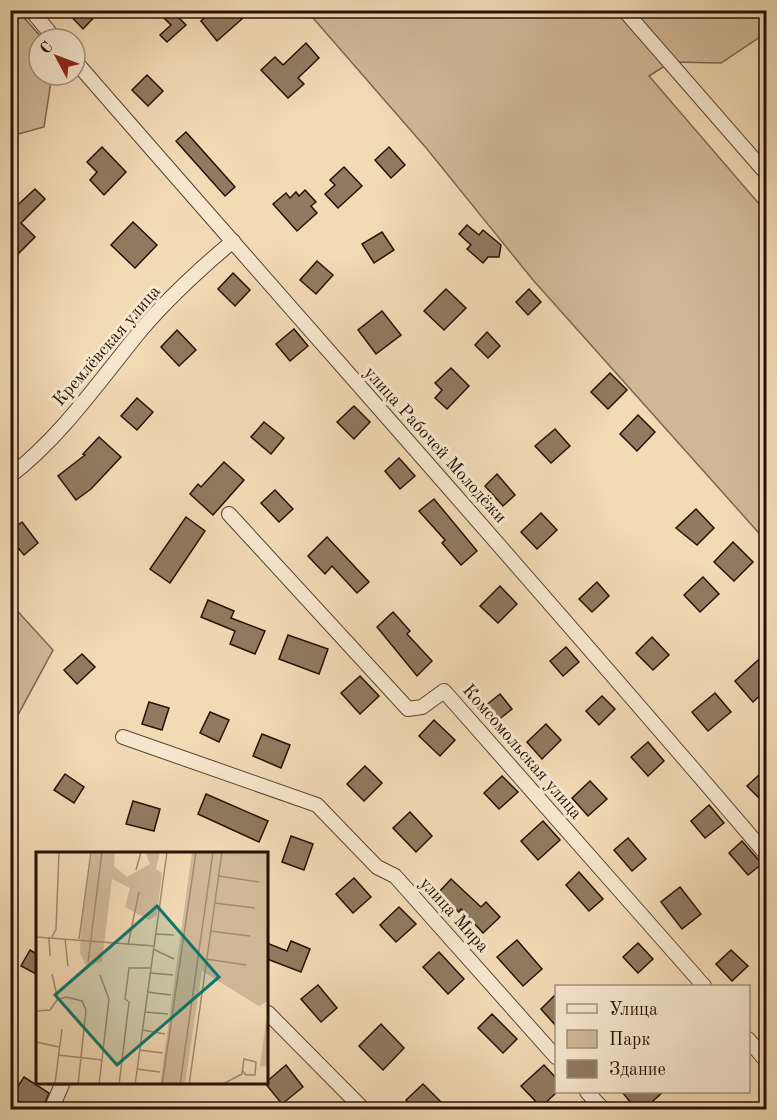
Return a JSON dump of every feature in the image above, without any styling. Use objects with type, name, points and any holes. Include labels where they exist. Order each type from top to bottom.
[{"type":"street","points":[[31,10],[46,27]]},
{"type":"street","points":[[624,10],[766,173]]},
{"type":"street","name":"улица Рабочей Молодёжи","points":[[87,76],[378,410],[597,655],[766,854]]},
{"type":"street","name":"Кремлёвская улица","points":[[10,476],[25,465],[83,404],[142,328],[198,270],[233,241]]},
{"type":"street","name":"Комсомольская улица","points":[[229,514],[408,709],[422,707],[444,691],[703,985]]},
{"type":"street","name":"улица Мира","points":[[123,737],[317,805],[377,867],[395,876],[555,1056]]},
{"type":"street","points":[[268,1013],[364,1110]]},
{"type":"street","points":[[750,1041],[766,1061]]},
{"type":"street","points":[[51,1110],[63,1084]]},
{"type":"street","points":[[589,1093],[604,1110]]},
{"type":"green space","points":[[11,10],[18,11],[32,27],[27,27],[27,87],[50,87],[44,127],[11,136]]},
{"type":"green space","points":[[307,11],[766,11],[766,33],[721,63],[671,62],[649,76],[766,212],[766,541],[533,280],[427,149]]},
{"type":"green space","points":[[11,604],[53,650],[11,728]]},
{"type":"building","points":[[65,10],[101,10],[85,27],[81,27]]},
{"type":"building","points":[[171,10],[186,25],[167,42],[160,35],[171,25],[163,17]]},
{"type":"building","points":[[213,10],[234,10],[242,19],[217,41],[201,21]]},
{"type":"building","points":[[306,43],[319,58],[298,78],[304,84],[288,98],[261,70],[275,57],[283,65]]},
{"type":"building","points":[[147,75],[163,91],[148,106],[132,90]]},
{"type":"building","points":[[186,132],[235,187],[225,196],[176,141]]},
{"type":"building","points":[[102,147],[126,172],[104,195],[90,180],[97,172],[87,162]]},
{"type":"building","points":[[389,147],[405,165],[391,178],[375,160]]},
{"type":"building","points":[[344,167],[362,186],[338,208],[325,194],[335,185],[330,180]]},
{"type":"building","points":[[35,189],[45,199],[21,223],[35,237],[10,262],[10,212]]},
{"type":"building","points":[[305,190],[316,202],[311,206],[317,213],[297,231],[273,204],[286,193],[290,198],[296,192],[299,196]]},
{"type":"building","points":[[133,222],[157,245],[135,268],[111,245]]},
{"type":"building","points":[[467,225],[479,235],[483,230],[501,245],[499,257],[488,257],[483,263],[467,249],[471,245],[459,234]]},
{"type":"building","points":[[382,232],[394,250],[374,263],[362,244]]},
{"type":"building","points":[[317,261],[333,275],[316,294],[300,280]]},
{"type":"building","points":[[233,273],[250,290],[235,306],[218,289]]},
{"type":"building","points":[[446,289],[466,308],[444,330],[424,311]]},
{"type":"building","points":[[529,289],[541,302],[528,315],[516,302]]},
{"type":"building","points":[[382,311],[401,335],[376,354],[358,330]]},
{"type":"building","points":[[294,329],[308,346],[290,361],[276,344]]},
{"type":"building","points":[[177,330],[196,350],[179,366],[161,347]]},
{"type":"building","points":[[487,332],[500,346],[488,358],[475,345]]},
{"type":"building","points":[[451,368],[469,386],[447,409],[435,398],[442,390],[435,383]]},
{"type":"building","points":[[610,373],[627,390],[608,409],[591,392]]},
{"type":"building","points":[[137,398],[153,412],[137,430],[121,416]]},
{"type":"building","points":[[354,406],[370,422],[354,439],[337,422]]},
{"type":"building","points":[[638,415],[655,432],[637,451],[620,434]]},
{"type":"building","points":[[264,422],[284,438],[271,454],[251,437]]},
{"type":"building","points":[[555,429],[570,446],[551,463],[535,446]]},
{"type":"building","points":[[99,437],[121,457],[91,489],[76,500],[58,476],[85,455],[83,454]]},
{"type":"building","points":[[399,458],[415,476],[400,489],[385,471]]},
{"type":"building","points":[[224,462],[244,480],[213,515],[190,494],[198,484],[201,487]]},
{"type":"building","points":[[497,474],[515,495],[503,506],[485,486]]},
{"type":"building","points":[[275,490],[293,509],[279,522],[261,503]]},
{"type":"building","points":[[434,499],[477,551],[461,565],[442,543],[445,540],[419,511]]},
{"type":"building","points":[[696,509],[714,528],[697,545],[676,528]]},
{"type":"building","points":[[541,513],[557,530],[537,549],[521,532]]},
{"type":"building","points":[[186,517],[205,531],[170,583],[150,569]]},
{"type":"building","points":[[22,522],[38,543],[24,555],[10,538],[10,531]]},
{"type":"building","points":[[327,537],[369,582],[357,593],[332,566],[325,574],[308,556]]},
{"type":"building","points":[[733,542],[753,562],[734,581],[714,562]]},
{"type":"building","points":[[703,577],[719,594],[700,612],[684,595]]},
{"type":"building","points":[[597,582],[609,596],[592,612],[579,599]]},
{"type":"building","points":[[500,586],[517,604],[498,623],[480,606]]},
{"type":"building","points":[[208,600],[234,611],[231,618],[265,631],[255,654],[230,644],[235,631],[201,617]]},
{"type":"building","points":[[393,612],[410,631],[407,634],[432,661],[417,676],[377,627]]},
{"type":"building","points":[[288,635],[328,649],[319,674],[279,659]]},
{"type":"building","points":[[652,637],[669,655],[653,670],[636,653]]},
{"type":"building","points":[[566,647],[579,662],[563,676],[550,661]]},
{"type":"building","points":[[766,653],[766,690],[753,702],[735,681]]},
{"type":"building","points":[[82,654],[95,667],[77,684],[64,670]]},
{"type":"building","points":[[360,676],[379,696],[360,714],[341,693]]},
{"type":"building","points":[[715,693],[731,712],[708,731],[692,712]]},
{"type":"building","points":[[500,694],[512,709],[497,721],[485,706]]},
{"type":"building","points":[[602,696],[615,709],[599,725],[586,711]]},
{"type":"building","points":[[149,702],[169,708],[162,730],[142,724]]},
{"type":"building","points":[[210,712],[229,720],[219,742],[200,733]]},
{"type":"building","points":[[434,720],[455,740],[440,756],[419,736]]},
{"type":"building","points":[[546,724],[561,740],[542,759],[527,742]]},
{"type":"building","points":[[262,734],[290,745],[281,768],[253,756]]},
{"type":"building","points":[[648,742],[664,761],[648,776],[631,757]]},
{"type":"building","points":[[365,766],[382,783],[364,801],[347,784]]},
{"type":"building","points":[[761,773],[766,779],[766,795],[761,800],[747,786]]},
{"type":"building","points":[[65,774],[84,787],[74,803],[54,790]]},
{"type":"building","points":[[502,776],[518,792],[499,809],[484,793]]},
{"type":"building","points":[[590,781],[607,799],[588,816],[572,798]]},
{"type":"building","points":[[206,794],[268,821],[259,842],[198,814]]},
{"type":"building","points":[[133,801],[160,809],[154,831],[126,824]]},
{"type":"building","points":[[709,805],[724,823],[705,838],[691,821]]},
{"type":"building","points":[[410,812],[432,836],[416,852],[393,828]]},
{"type":"building","points":[[543,821],[560,840],[538,860],[521,841]]},
{"type":"building","points":[[291,836],[313,844],[304,870],[282,862]]},
{"type":"building","points":[[628,838],[646,859],[632,871],[614,850]]},
{"type":"building","points":[[742,841],[762,864],[748,875],[729,853]]},
{"type":"building","points":[[579,872],[603,899],[589,911],[566,885]]},
{"type":"building","points":[[354,878],[371,897],[353,913],[336,894]]},
{"type":"building","points":[[451,879],[481,907],[486,902],[500,917],[483,933],[461,909],[459,912],[438,893]]},
{"type":"building","points":[[680,887],[701,914],[682,929],[661,902]]},
{"type":"building","points":[[399,907],[416,924],[396,942],[380,925]]},
{"type":"building","points":[[517,940],[542,969],[523,986],[497,957]]},
{"type":"building","points":[[291,941],[310,949],[301,972],[268,959],[268,943],[287,951]]},
{"type":"building","points":[[638,943],[653,959],[638,973],[623,957]]},
{"type":"building","points":[[30,950],[36,954],[36,974],[21,966]]},
{"type":"building","points":[[731,950],[748,966],[732,981],[716,964]]},
{"type":"building","points":[[439,952],[464,979],[448,994],[423,967]]},
{"type":"building","points":[[318,985],[337,1008],[321,1022],[301,999]]},
{"type":"building","points":[[555,995],[555,1025],[541,1009]]},
{"type":"building","points":[[492,1014],[517,1039],[503,1053],[478,1028]]},
{"type":"building","points":[[381,1024],[404,1048],[383,1070],[359,1046]]},
{"type":"building","points":[[286,1065],[303,1087],[282,1104],[266,1084],[268,1084],[268,1080]]},
{"type":"building","points":[[544,1065],[555,1077],[556,1093],[541,1107],[521,1086]]},
{"type":"building","points":[[24,1077],[49,1093],[42,1110],[30,1110],[11,1097]]},
{"type":"building","points":[[423,1084],[443,1104],[437,1110],[415,1110],[406,1100]]},
{"type":"building","points":[[623,1093],[662,1093],[643,1110],[637,1110]]}]
